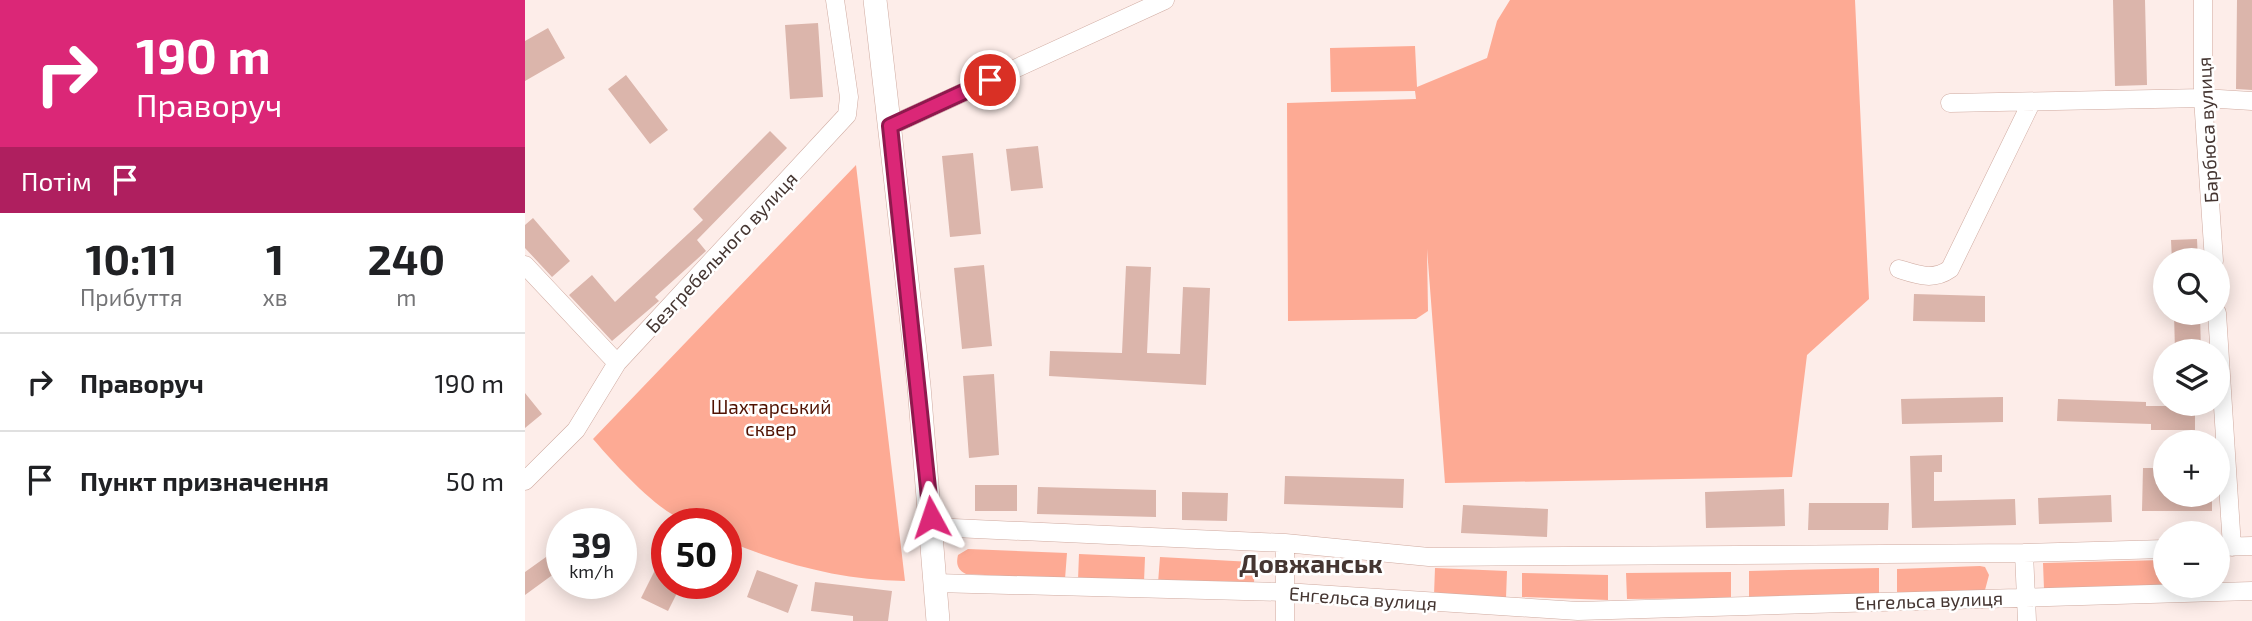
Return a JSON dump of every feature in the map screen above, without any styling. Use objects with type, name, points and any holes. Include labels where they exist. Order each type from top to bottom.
[{"type":"main road","points":[[875,0],[932,527],[938,621]]},
{"type":"street","name":"Безгребельного вулиця","points":[[525,481],[576,430],[617,363],[837,129],[847,115],[849,97],[835,0]]},
{"type":"street","points":[[890,126],[1165,0]]},
{"type":"street","name":"Барбюса вулиця","points":[[2203,0],[2203,98],[2213,248]]},
{"type":"street","points":[[1950,103],[2203,98],[2252,101]]},
{"type":"street","points":[[1899,269],[1926,277],[1941,276],[1950,269],[2031,103]]},
{"type":"street","points":[[525,265],[617,363]]},
{"type":"street","points":[[2217,325],[2224,521]]},
{"type":"street","points":[[932,527],[1285,543],[1429,557],[2024,553],[2153,549]]},
{"type":"street","points":[[1285,543],[1285,621]]},
{"type":"street","points":[[2230,547],[2252,546]]},
{"type":"street","points":[[2024,553],[2027,621]]},
{"type":"street","name":"Енгельса вулиця","points":[[935,583],[1285,592],[1578,611],[2252,591]]},
{"type":"green space","points":[[1510,0],[1855,0],[1869,299],[1807,355],[1792,477],[1445,483],[1427,249],[1428,311],[1416,319],[1288,321],[1287,103],[1416,99],[1415,91],[1331,92],[1330,48],[1415,46],[1417,87],[1487,58],[1497,21]]},
{"type":"green space","name":"Шахтарський сквер","points":[[856,165],[905,581],[858,578],[814,570],[742,546],[742,508],[664,508],[639,488],[593,439]]},
{"type":"green space","points":[[968,549],[1067,553],[1065,579],[966,574],[959,568],[957,561],[958,555]]},
{"type":"green space","points":[[1079,554],[1145,557],[1144,582],[1078,580]]},
{"type":"green space","points":[[1160,557],[1252,562],[1255,563],[1254,583],[1158,583]]},
{"type":"green space","points":[[2153,560],[2153,585],[2044,589],[2043,563]]},
{"type":"green space","points":[[1985,567],[1989,575],[1985,590],[1897,593],[1897,569]]},
{"type":"green space","points":[[1435,568],[1507,571],[1506,598],[1434,595]]},
{"type":"green space","points":[[1879,568],[1879,594],[1749,597],[1749,571]]},
{"type":"green space","points":[[1731,572],[1731,598],[1627,599],[1626,573]]},
{"type":"green space","points":[[1522,573],[1608,575],[1608,600],[1522,597]]},
{"type":"building","points":[[2113,0],[2145,0],[2147,85],[2115,86]]},
{"type":"building","points":[[2237,0],[2252,0],[2252,90],[2236,89]]},
{"type":"building","points":[[818,23],[823,97],[790,99],[785,25]]},
{"type":"building","points":[[548,28],[565,58],[525,81],[525,41]]},
{"type":"building","points":[[626,75],[668,130],[650,144],[608,89]]},
{"type":"building","points":[[770,131],[787,148],[697,240],[706,251],[655,297],[659,301],[612,341],[569,295],[592,275],[615,302],[703,220],[693,209]]},
{"type":"building","points":[[1038,146],[1043,188],[1011,191],[1006,149]]},
{"type":"building","points":[[973,153],[981,234],[950,237],[942,156]]},
{"type":"building","points":[[533,218],[570,261],[552,277],[525,248],[525,225]]},
{"type":"building","points":[[2197,239],[2197,248],[2171,248],[2171,240]]},
{"type":"building","points":[[984,265],[992,346],[962,349],[954,268]]},
{"type":"building","points":[[1126,266],[1151,267],[1147,353],[1180,354],[1183,287],[1210,288],[1206,385],[1049,376],[1050,351],[1122,353]]},
{"type":"building","points":[[1914,294],[1985,296],[1985,322],[1913,321]]},
{"type":"building","points":[[2174,325],[2200,325],[2201,339],[2175,339]]},
{"type":"building","points":[[994,374],[999,455],[969,458],[963,376]]},
{"type":"building","points":[[525,393],[542,414],[525,428]]},
{"type":"building","points":[[2003,397],[2003,422],[1902,424],[1901,399]]},
{"type":"building","points":[[2058,399],[2146,402],[2146,406],[2153,406],[2153,416],[2195,416],[2195,430],[2151,430],[2151,424],[2057,421]]},
{"type":"building","points":[[1942,455],[1942,472],[1934,472],[1934,501],[2015,499],[2016,525],[1912,528],[1910,456]]},
{"type":"building","points":[[2143,468],[2153,468],[2153,507],[2212,507],[2212,511],[2142,511]]},
{"type":"building","points":[[1285,476],[1404,479],[1403,508],[1284,504]]},
{"type":"building","points":[[975,485],[1017,485],[1017,511],[975,511]]},
{"type":"building","points":[[1038,487],[1156,490],[1156,517],[1037,514]]},
{"type":"building","points":[[1784,489],[1785,526],[1706,528],[1705,492]]},
{"type":"building","points":[[1182,492],[1228,493],[1227,521],[1182,520]]},
{"type":"building","points":[[2111,495],[2112,522],[2039,524],[2038,498]]},
{"type":"building","points":[[1809,503],[1889,503],[1888,530],[1808,530]]},
{"type":"building","points":[[1463,505],[1548,509],[1547,537],[1461,533]]},
{"type":"building","points":[[546,557],[546,580],[525,595],[525,572]]},
{"type":"building","points":[[757,570],[798,585],[788,613],[747,597]]},
{"type":"building","points":[[651,578],[651,599],[674,599],[668,611],[641,598]]},
{"type":"building","points":[[815,582],[892,591],[888,621],[853,621],[853,616],[811,611]]},
{"type":"district","name":"Довжанськ","points":[[1311,562]]},
{"type":"route","points":[[931,517],[890,126],[990,80]]}]
